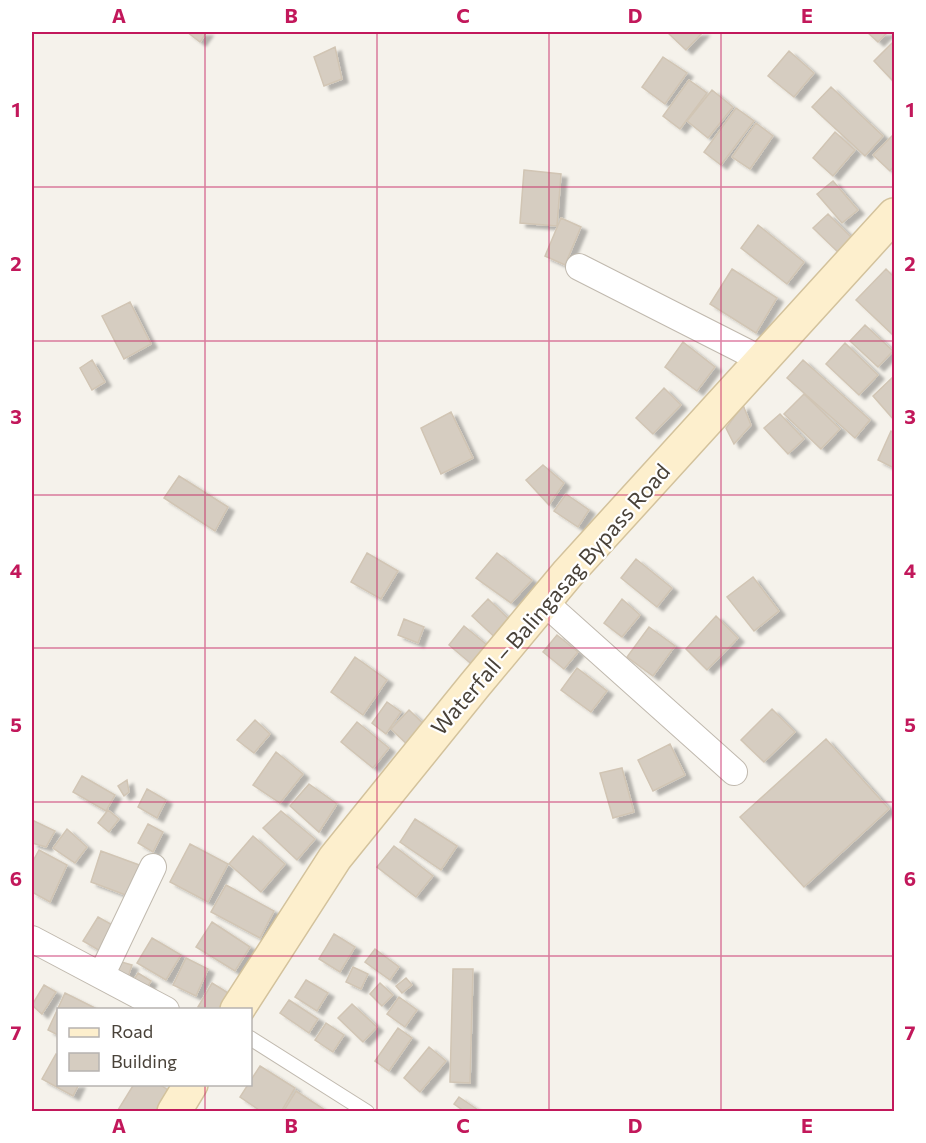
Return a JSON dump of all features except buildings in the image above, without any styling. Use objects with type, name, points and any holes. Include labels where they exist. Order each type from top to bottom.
[{"type":"main road","name":"Waterfall ‒ Balingasag Bypass Road","points":[[238,1008],[335,858],[394,782],[544,602],[894,215]]},
{"type":"main road","points":[[174,1112],[190,1086]]},
{"type":"street","points":[[579,267],[762,360]]},
{"type":"street","points":[[544,602],[734,772]]},
{"type":"street","points":[[102,974],[153,867]]},
{"type":"street","points":[[32,939],[162,1008]]},
{"type":"lane","points":[[252,1039],[367,1112]]}]
